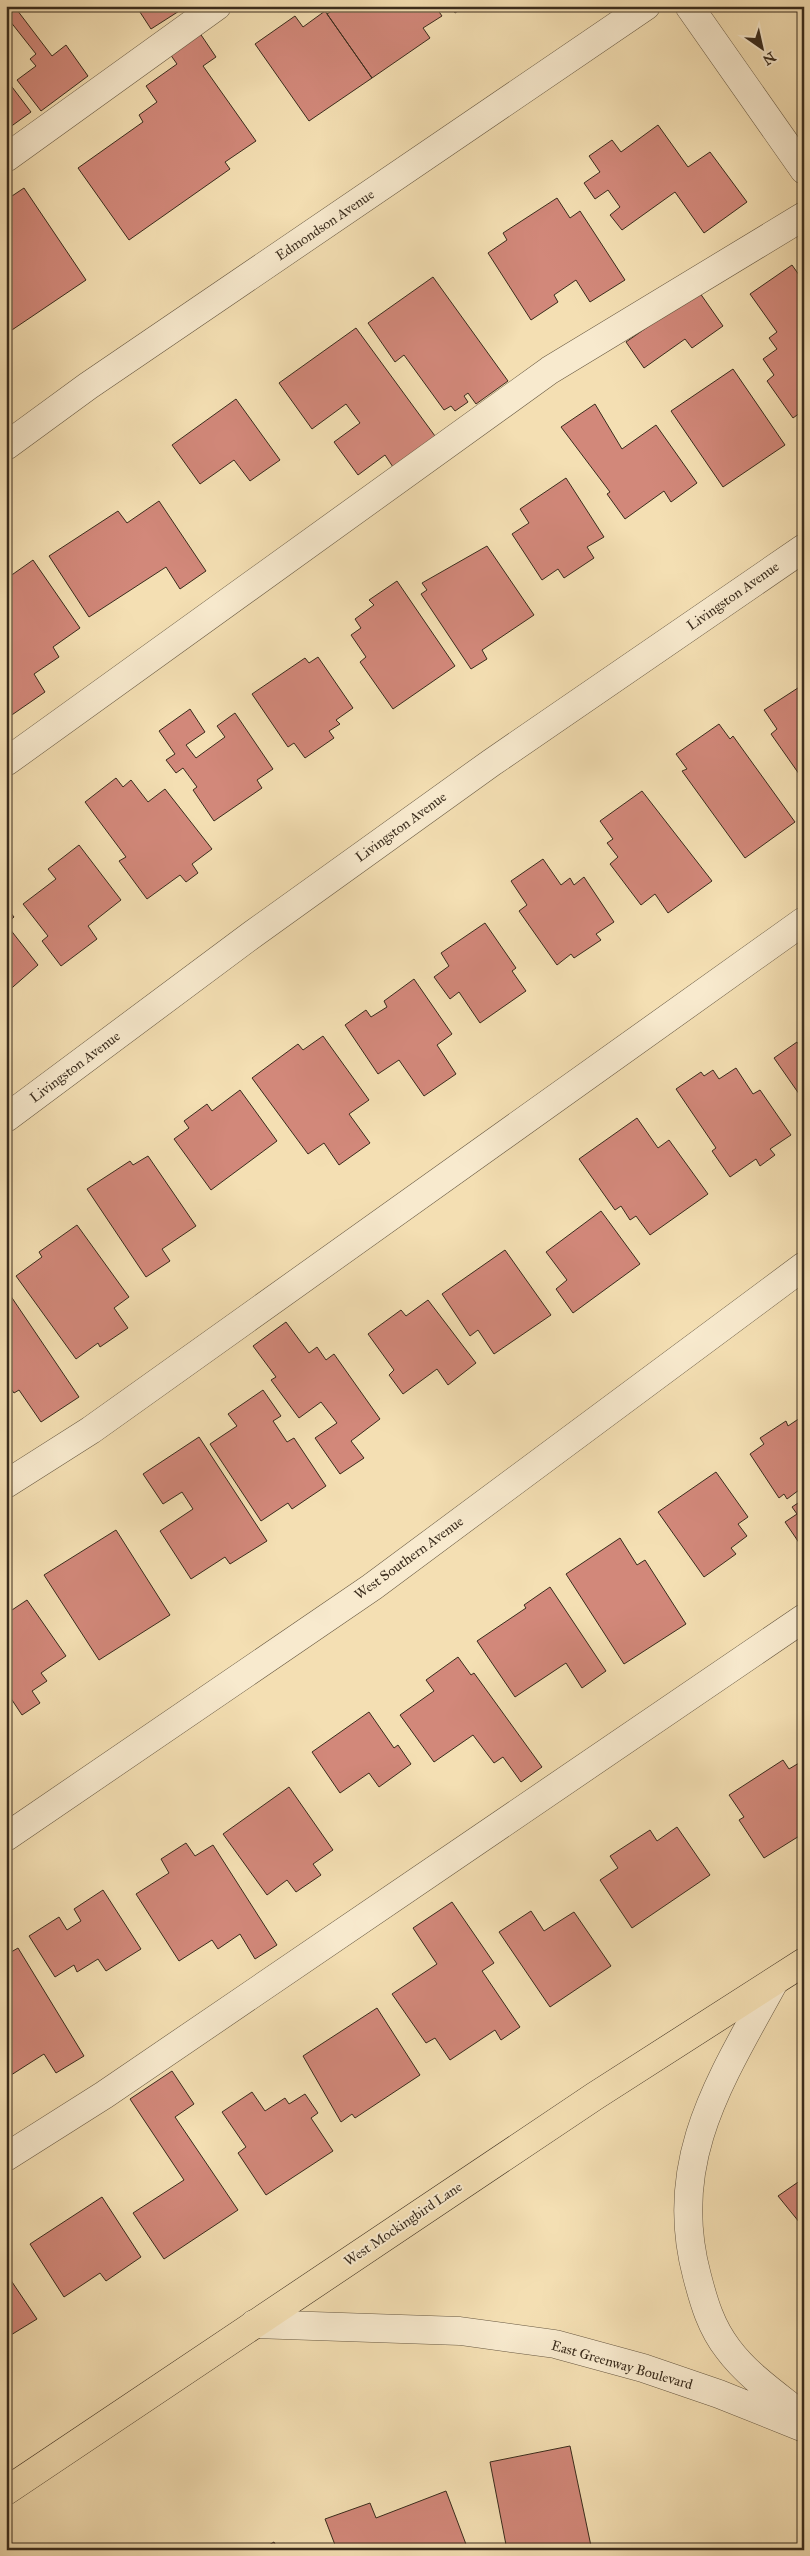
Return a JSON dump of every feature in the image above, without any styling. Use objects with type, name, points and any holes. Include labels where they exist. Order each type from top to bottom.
[{"type":"main road","name":"West Mockingbird Lane","points":[[6,2491],[595,2096],[804,1962]]},
{"type":"street","points":[[6,158],[218,6]]},
{"type":"street","name":"Edmondson Avenue","points":[[6,446],[88,386],[646,6]]},
{"type":"street","points":[[689,6],[804,170]]},
{"type":"street","points":[[6,762],[550,370],[804,216]]},
{"type":"street","name":"Livingston Avenue","points":[[6,1118],[253,934],[491,763],[804,548]]},
{"type":"street","points":[[6,1484],[91,1430],[804,921]]},
{"type":"street","name":"West Southern Avenue","points":[[6,1837],[372,1587],[804,1266]]},
{"type":"street","points":[[6,2157],[121,2084],[804,1618]]},
{"type":"street","points":[[774,1982],[707,2110],[692,2161],[688,2212],[689,2247],[707,2314],[728,2349],[756,2379],[804,2417]]},
{"type":"street","name":"East Greenway Boulevard","points":[[254,2324],[460,2331],[555,2344],[643,2368],[719,2394],[804,2428]]},
{"type":"building","points":[[6,6],[14,6],[52,56],[66,45],[88,76],[41,111],[17,80],[36,66],[30,59],[36,54],[6,16]]},
{"type":"building","points":[[136,6],[187,6],[151,29]]},
{"type":"building","points":[[339,6],[435,6],[442,16],[423,28],[430,38],[372,78],[327,14]]},
{"type":"building","points":[[450,6],[466,6],[455,13]]},
{"type":"building","points":[[325,11],[372,78],[309,121],[255,44],[295,16],[303,27]]},
{"type":"building","points":[[195,26],[216,57],[203,66],[256,141],[225,162],[230,169],[129,240],[78,168],[143,122],[139,115],[157,102],[146,86],[177,64],[165,47]]},
{"type":"building","points":[[6,79],[31,112],[6,130]]},
{"type":"building","points":[[658,125],[688,167],[710,152],[747,202],[704,233],[675,192],[622,230],[610,215],[620,207],[608,190],[595,199],[584,183],[600,172],[589,156],[612,140],[621,152]]},
{"type":"building","points":[[24,188],[86,280],[6,334],[6,200]]},
{"type":"building","points":[[557,198],[570,218],[580,211],[625,280],[590,302],[576,280],[554,295],[558,302],[531,320],[488,253],[507,240],[503,233]]},
{"type":"building","points":[[792,265],[804,282],[804,410],[793,418],[767,381],[774,375],[763,359],[777,349],[769,338],[777,332],[750,294]]},
{"type":"building","points":[[433,277],[508,381],[476,404],[468,393],[464,396],[468,402],[455,411],[451,406],[444,410],[404,355],[395,362],[368,323]]},
{"type":"building","points":[[695,286],[723,326],[692,348],[685,339],[644,368],[626,342],[686,300]]},
{"type":"building","points":[[356,328],[435,436],[393,467],[385,455],[358,475],[334,442],[360,423],[346,404],[312,429],[279,383]]},
{"type":"building","points":[[733,369],[785,445],[723,487],[671,411]]},
{"type":"building","points":[[236,399],[280,460],[250,481],[234,460],[200,484],[172,445]]},
{"type":"building","points":[[595,404],[622,449],[656,425],[697,483],[671,502],[664,491],[625,519],[607,494],[610,492],[561,427]]},
{"type":"building","points":[[566,478],[604,537],[587,547],[594,558],[564,578],[558,569],[542,580],[512,534],[529,523],[520,509]]},
{"type":"building","points":[[159,501],[206,571],[180,589],[166,567],[89,617],[49,556],[118,511],[127,523]]},
{"type":"building","points":[[487,546],[534,615],[482,650],[487,659],[471,669],[421,594],[427,590],[422,583]]},
{"type":"building","points":[[33,560],[80,628],[53,647],[59,657],[34,674],[45,692],[6,719],[6,579]]},
{"type":"building","points":[[397,581],[455,666],[393,709],[360,662],[366,657],[351,635],[361,628],[355,619],[374,605],[369,600]]},
{"type":"building","points":[[318,657],[353,708],[336,720],[340,724],[329,731],[334,738],[305,758],[294,743],[288,747],[252,694],[305,658],[309,663]]},
{"type":"building","points":[[804,684],[804,781],[771,734],[777,729],[764,710]]},
{"type":"building","points":[[190,709],[205,732],[186,745],[196,758],[225,737],[217,726],[235,713],[273,769],[257,780],[262,788],[214,821],[193,790],[197,787],[183,768],[176,773],[166,760],[175,754],[159,731]]},
{"type":"building","points":[[719,724],[730,739],[733,736],[795,822],[745,858],[682,771],[687,769],[676,754]]},
{"type":"building","points":[[116,778],[123,787],[131,780],[148,802],[165,789],[212,849],[192,864],[198,873],[186,882],[180,875],[147,899],[119,861],[126,857],[85,802]]},
{"type":"building","points":[[642,791],[712,881],[668,913],[655,894],[641,905],[610,864],[618,857],[607,843],[613,839],[600,821]]},
{"type":"building","points":[[79,845],[121,900],[88,926],[97,939],[61,966],[42,941],[48,936],[23,904],[56,879],[48,869]]},
{"type":"building","points":[[543,859],[561,885],[570,878],[574,885],[584,877],[614,922],[596,934],[601,940],[574,958],[571,954],[557,965],[519,911],[527,905],[511,881]]},
{"type":"building","points":[[6,907],[14,917],[6,924]]},
{"type":"building","points":[[485,923],[516,968],[512,971],[526,991],[480,1023],[459,992],[450,999],[434,977],[449,966],[441,953]]},
{"type":"building","points":[[6,924],[38,965],[6,993]]},
{"type":"building","points":[[414,979],[452,1034],[437,1045],[456,1074],[424,1096],[399,1060],[378,1074],[345,1025],[366,1010],[371,1017],[387,1007],[384,1001]]},
{"type":"building","points":[[323,1036],[369,1100],[349,1114],[370,1143],[339,1165],[324,1143],[308,1154],[252,1078],[298,1044],[303,1050]]},
{"type":"building","points":[[797,1042],[801,1049],[804,1047],[804,1101],[774,1058]]},
{"type":"building","points":[[736,1068],[753,1094],[760,1090],[791,1135],[770,1149],[775,1155],[760,1166],[756,1159],[730,1177],[712,1151],[716,1148],[676,1089],[701,1072],[704,1076],[713,1070],[719,1079]]},
{"type":"building","points":[[240,1090],[277,1141],[211,1190],[174,1139],[189,1128],[184,1121],[207,1104],[212,1111]]},
{"type":"building","points":[[637,1118],[658,1148],[669,1140],[708,1194],[650,1235],[636,1216],[630,1220],[621,1206],[615,1210],[579,1159]]},
{"type":"building","points":[[148,1156],[196,1226],[162,1249],[170,1261],[146,1277],[87,1189],[130,1161],[133,1165]]},
{"type":"building","points":[[601,1211],[640,1264],[573,1313],[556,1289],[567,1280],[546,1252]]},
{"type":"building","points":[[77,1225],[129,1297],[114,1308],[128,1328],[100,1347],[98,1343],[76,1359],[16,1276],[42,1257],[39,1252]]},
{"type":"building","points":[[505,1250],[551,1315],[494,1354],[478,1330],[470,1336],[442,1294]]},
{"type":"building","points":[[6,1289],[79,1397],[41,1422],[19,1390],[14,1393],[6,1382]]},
{"type":"building","points":[[428,1300],[476,1363],[448,1385],[437,1369],[403,1394],[389,1375],[394,1370],[368,1334],[401,1310],[406,1316]]},
{"type":"building","points":[[286,1322],[309,1353],[317,1347],[326,1360],[334,1354],[380,1419],[351,1441],[364,1458],[340,1474],[315,1438],[337,1423],[321,1402],[299,1418],[271,1380],[276,1377],[253,1346]]},
{"type":"building","points":[[263,1390],[281,1416],[273,1421],[287,1442],[294,1438],[326,1486],[292,1509],[288,1503],[261,1521],[210,1444],[237,1426],[228,1414]]},
{"type":"building","points":[[803,1416],[804,1497],[799,1490],[787,1499],[784,1494],[779,1498],[750,1454],[764,1444],[760,1438],[786,1421],[788,1426]]},
{"type":"building","points":[[199,1437],[267,1541],[230,1564],[225,1557],[191,1579],[160,1531],[193,1509],[182,1492],[163,1504],[143,1474]]},
{"type":"building","points":[[716,1472],[748,1517],[738,1524],[747,1536],[731,1548],[736,1554],[704,1577],[658,1512]]},
{"type":"building","points":[[804,1499],[804,1550],[785,1522],[797,1514],[792,1507]]},
{"type":"building","points":[[116,1530],[170,1615],[99,1660],[44,1575]]},
{"type":"building","points":[[620,1538],[637,1565],[645,1560],[686,1624],[624,1664],[566,1574]]},
{"type":"building","points":[[550,1587],[606,1671],[582,1688],[566,1663],[515,1697],[477,1641],[526,1608],[524,1605]]},
{"type":"building","points":[[27,1600],[66,1656],[41,1673],[47,1681],[32,1691],[40,1703],[22,1715],[6,1691],[6,1614]]},
{"type":"building","points":[[458,1657],[471,1675],[474,1673],[542,1767],[521,1782],[503,1757],[494,1763],[473,1735],[434,1762],[400,1715],[434,1691],[426,1680]]},
{"type":"building","points":[[369,1712],[394,1748],[398,1745],[411,1764],[379,1787],[369,1773],[340,1793],[312,1752]]},
{"type":"building","points":[[783,1760],[789,1769],[804,1760],[804,1833],[764,1858],[739,1820],[744,1817],[729,1795]]},
{"type":"building","points":[[289,1787],[333,1850],[313,1864],[321,1875],[296,1892],[287,1880],[267,1895],[223,1834]]},
{"type":"building","points":[[677,1827],[710,1875],[632,1928],[600,1880],[618,1868],[610,1856],[650,1830],[657,1841]]},
{"type":"building","points":[[186,1843],[195,1856],[213,1845],[277,1945],[255,1959],[240,1934],[218,1949],[212,1940],[179,1961],[136,1894],[169,1873],[161,1859]]},
{"type":"building","points":[[103,1890],[141,1949],[106,1971],[98,1959],[77,1972],[74,1965],[55,1977],[29,1936],[59,1917],[67,1930],[81,1921],[74,1909]]},
{"type":"building","points":[[452,1902],[494,1963],[482,1971],[520,2027],[501,2040],[495,2030],[450,2060],[435,2038],[426,2043],[392,1994],[437,1964],[413,1928]]},
{"type":"building","points":[[531,1911],[544,1931],[574,1912],[611,1966],[550,2007],[499,1932]]},
{"type":"building","points":[[18,1948],[84,2056],[56,2073],[44,2054],[8,2077],[6,2075],[6,1955]]},
{"type":"building","points":[[377,2008],[420,2075],[355,2118],[352,2114],[341,2122],[303,2056]]},
{"type":"building","points":[[172,2071],[194,2104],[175,2117],[238,2210],[164,2259],[133,2213],[184,2180],[130,2099]]},
{"type":"building","points":[[252,2092],[265,2111],[285,2098],[289,2104],[305,2094],[318,2113],[311,2118],[333,2151],[266,2195],[238,2153],[246,2147],[222,2112]]},
{"type":"building","points":[[804,2178],[804,2228],[778,2196]]},
{"type":"building","points":[[102,2197],[141,2257],[106,2281],[100,2273],[64,2297],[30,2244]]},
{"type":"building","points":[[6,2273],[37,2319],[6,2338]]},
{"type":"building","points":[[570,2446],[591,2546],[571,2550],[507,2550],[490,2462]]},
{"type":"building","points":[[446,2491],[467,2547],[459,2550],[337,2550],[325,2519],[370,2503],[376,2518]]},
{"type":"building","points":[[274,2542],[278,2550],[260,2550]]}]
